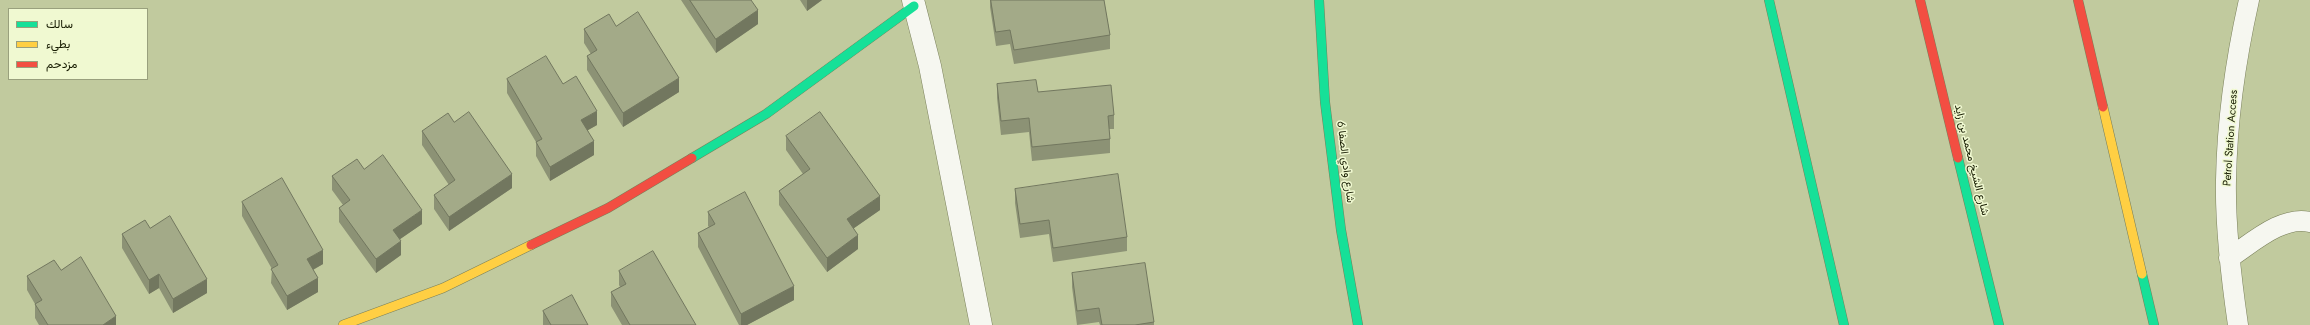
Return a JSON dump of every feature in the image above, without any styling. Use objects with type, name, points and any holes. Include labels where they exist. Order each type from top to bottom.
[{"type":"main road","name":"شارع وادي الصفا 6","points":[[1319,0],[1325,102],[1341,230],[1358,325]]},
{"type":"main road","points":[[1768,0],[1844,325]]},
{"type":"main road","name":"شارع الشيخ محمد بن زايد","points":[[1920,0],[1999,325]]},
{"type":"main road","points":[[2078,0],[2154,325]]},
{"type":"main road","points":[[343,325],[443,288],[608,208],[766,114],[914,3]]},
{"type":"street","points":[[914,3],[930,66],[981,325]]},
{"type":"lane","name":"Petrol Station Access","points":[[2238,325],[2229,258],[2226,180],[2232,106],[2242,31],[2249,0]]},
{"type":"lane","points":[[2229,258],[2276,228],[2292,222],[2310,222]]},
{"type":"building","points":[[690,0],[751,0],[758,10],[716,39]]},
{"type":"building","points":[[991,0],[1104,0],[1110,35],[1014,50],[1010,30],[996,32]]},
{"type":"building","points":[[638,12],[679,78],[623,113],[587,56],[597,50],[584,29],[609,14],[616,26]]},
{"type":"building","points":[[546,56],[563,84],[576,76],[597,111],[581,120],[594,141],[550,167],[536,142],[542,139],[507,79]]},
{"type":"building","points":[[1036,80],[1038,92],[1111,85],[1114,115],[1108,116],[1110,139],[1032,147],[1029,118],[1001,121],[997,84]]},
{"type":"building","points":[[469,112],[512,174],[449,217],[434,195],[455,180],[422,131],[448,113],[454,122]]},
{"type":"building","points":[[820,112],[880,196],[847,219],[858,235],[827,258],[779,191],[810,169],[786,136]]},
{"type":"building","points":[[383,155],[422,210],[393,230],[401,241],[376,259],[339,208],[350,200],[332,176],[357,159],[364,169]]},
{"type":"building","points":[[1118,174],[1127,237],[1053,248],[1049,220],[1020,224],[1015,189]]},
{"type":"building","points":[[282,178],[323,250],[307,259],[318,278],[287,296],[271,269],[278,265],[242,202]]},
{"type":"building","points":[[745,192],[794,286],[741,314],[698,233],[715,224],[708,212]]},
{"type":"building","points":[[170,216],[207,279],[173,299],[159,274],[149,280],[122,234],[145,220],[150,228]]},
{"type":"building","points":[[653,251],[696,325],[630,325],[611,292],[626,284],[619,271]]},
{"type":"building","points":[[81,257],[116,316],[103,325],[48,325],[35,304],[42,300],[27,276],[54,260],[61,270]]},
{"type":"building","points":[[1145,263],[1154,322],[1135,325],[1102,325],[1099,308],[1077,311],[1072,273]]},
{"type":"building","points":[[572,295],[588,325],[551,325],[543,311]]},
{"type":"traffic: fast","points":[[1319,0],[1325,102],[1341,230],[1358,325]]},
{"type":"traffic: fast","points":[[1769,0],[1844,325]]},
{"type":"traffic: fast","points":[[692,158],[766,114],[914,6]]},
{"type":"traffic: fast","points":[[1958,158],[1999,325]]},
{"type":"traffic: fast","points":[[2142,274],[2154,325]]},
{"type":"traffic: slow","points":[[2103,107],[2142,274]]},
{"type":"traffic: slow","points":[[343,325],[443,288],[531,245]]},
{"type":"traffic: jam","points":[[1920,0],[1958,158]]},
{"type":"traffic: jam","points":[[2078,0],[2103,107]]},
{"type":"traffic: jam","points":[[531,245],[608,208],[692,158]]}]
